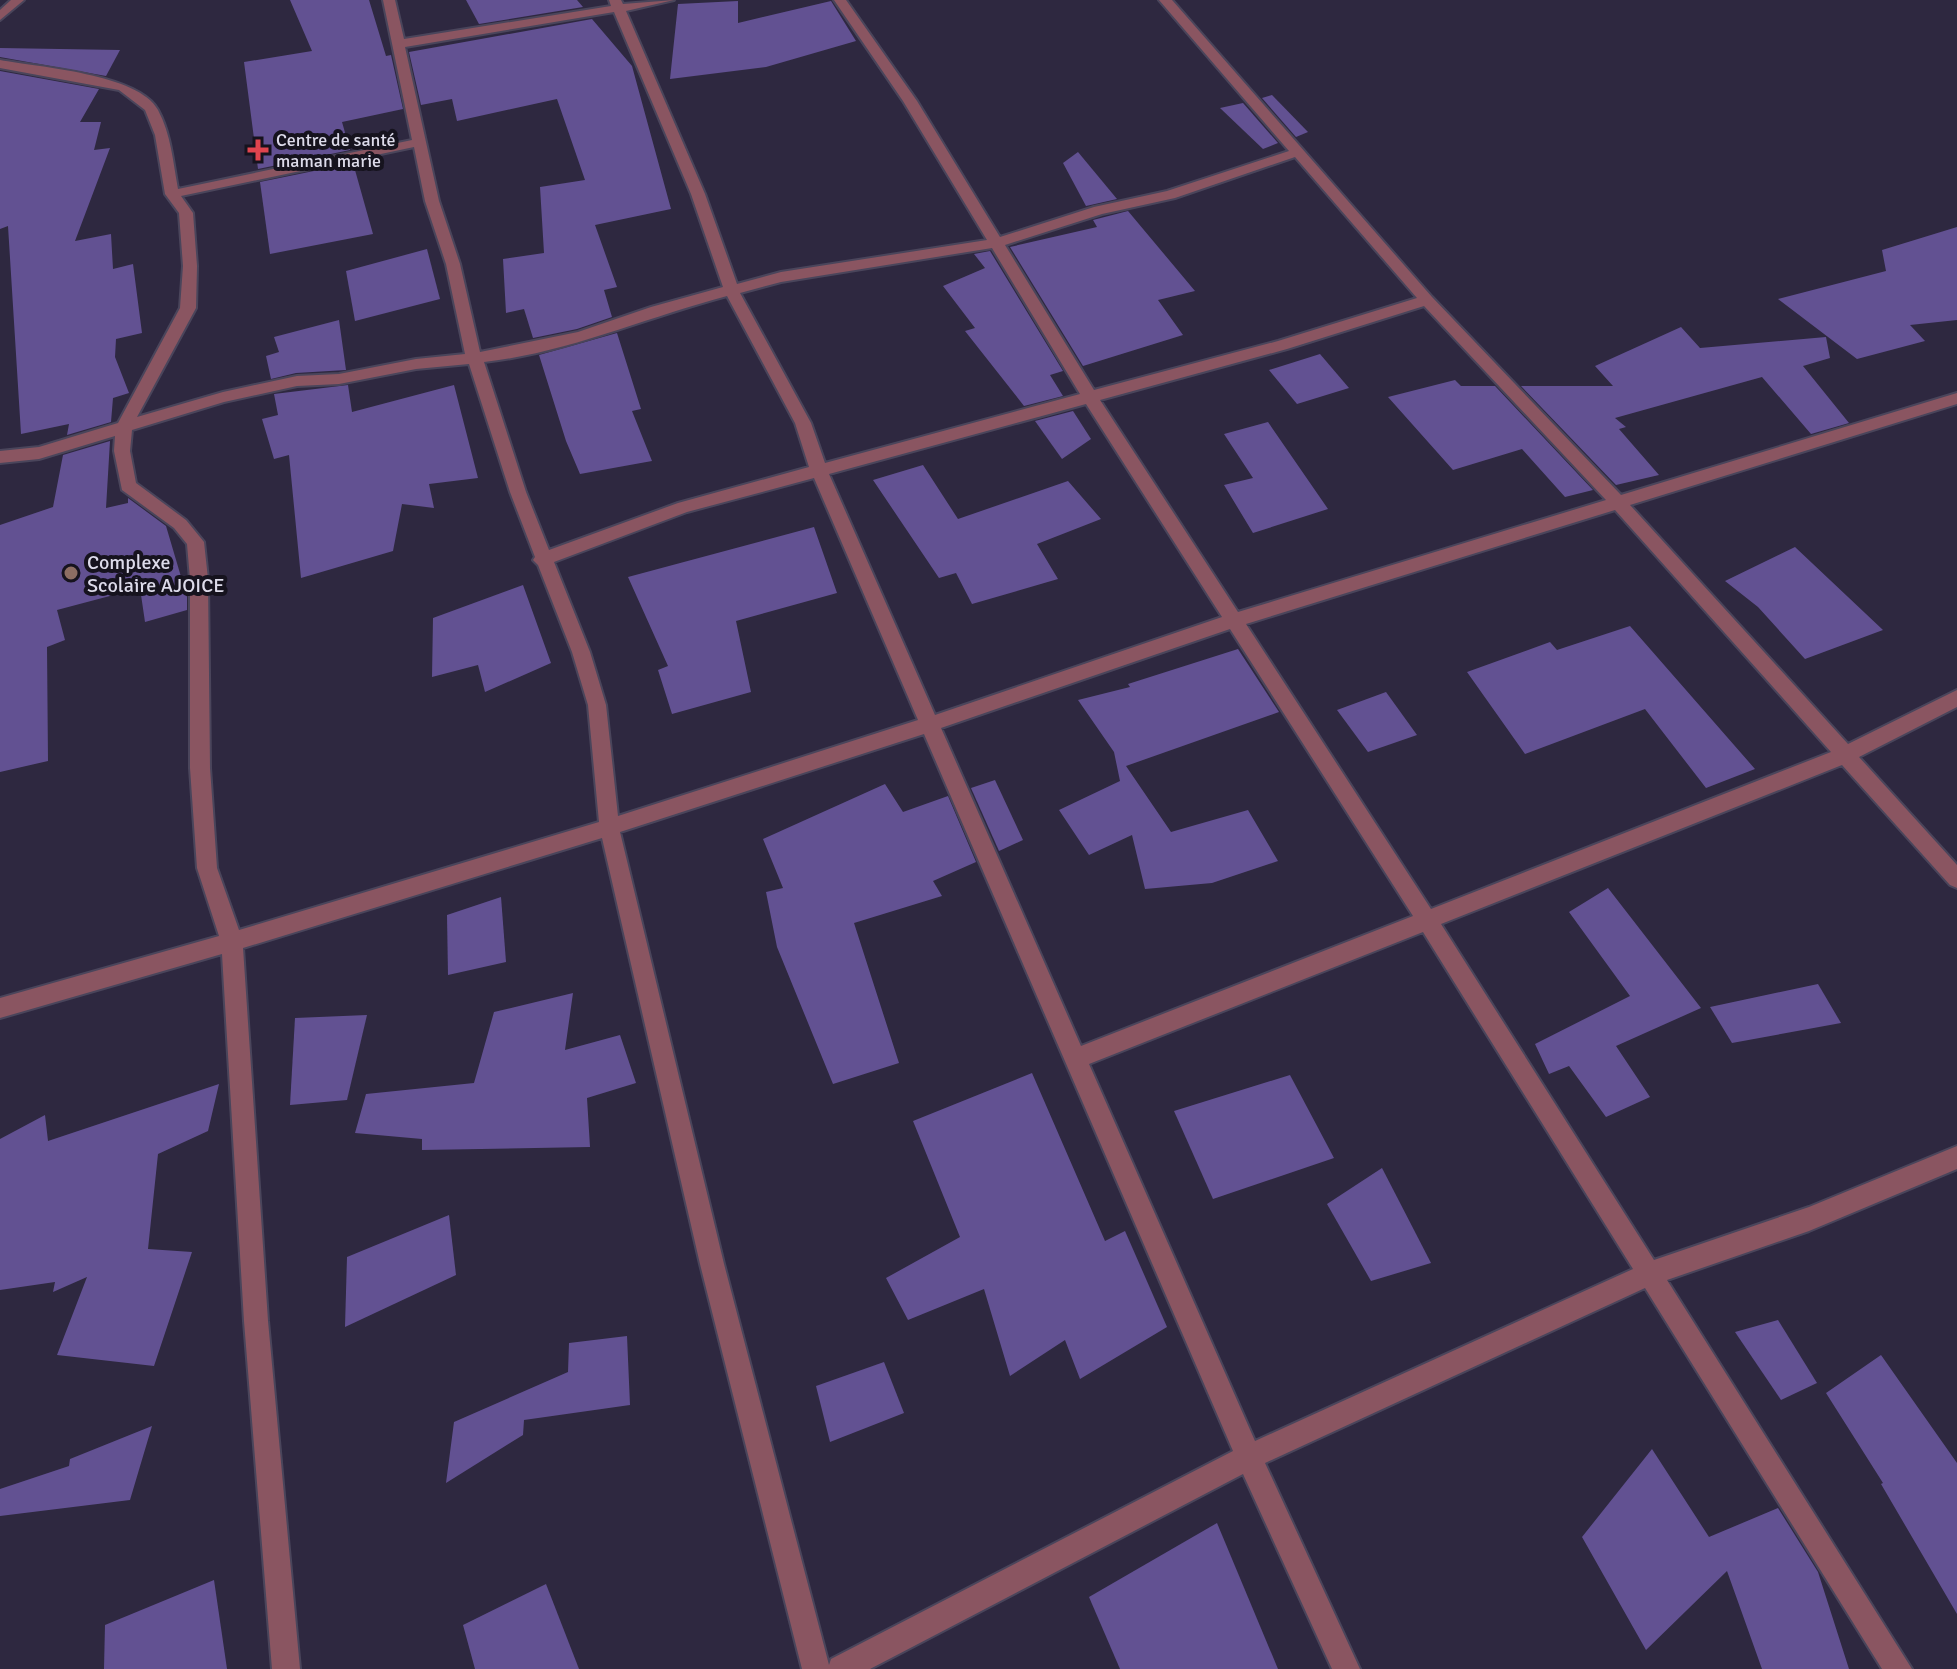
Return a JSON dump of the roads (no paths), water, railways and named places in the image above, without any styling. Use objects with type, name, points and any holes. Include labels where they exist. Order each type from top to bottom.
[{"type":"street","points":[[0,16],[18,0]]},
{"type":"street","points":[[389,0],[432,201],[453,264],[475,360],[542,560],[581,652],[597,705],[609,827],[712,1264],[816,1669]]},
{"type":"street","points":[[398,44],[617,4],[668,0]]},
{"type":"street","points":[[840,0],[910,101],[1090,397],[1428,922],[1898,1669]]},
{"type":"street","points":[[1165,0],[1427,300],[1617,501],[1843,756],[1957,879]]},
{"type":"street","points":[[617,4],[698,194],[731,289],[803,423],[819,471],[1249,1457],[1346,1669]]},
{"type":"street","points":[[0,64],[123,87],[151,108],[162,135],[172,194],[186,213],[190,266],[188,308],[124,427],[122,451],[128,486],[180,524],[195,542],[199,579],[200,768],[207,868],[232,942],[256,1321],[286,1669]]},
{"type":"street","points":[[172,194],[420,142]]},
{"type":"street","points":[[0,457],[39,453],[223,397],[297,381],[339,379],[416,364],[475,360],[582,336],[731,289],[818,270],[996,243],[1099,210],[1170,195],[1298,152]]},
{"type":"street","points":[[542,560],[599,536],[684,507],[1282,345],[1427,300]]},
{"type":"street","points":[[0,1008],[232,942],[609,827],[930,724],[1233,621],[1957,398]]},
{"type":"street","points":[[1076,1059],[1843,756],[1957,698]]},
{"type":"street","points":[[841,1669],[1249,1457],[1649,1274],[1809,1219],[1957,1157]]},
{"type":"place","name":"Centre de santé maman marie","points":[[258,150]]},
{"type":"place","name":"Complexe Scolaire AJOICE","points":[[71,573]]}]
